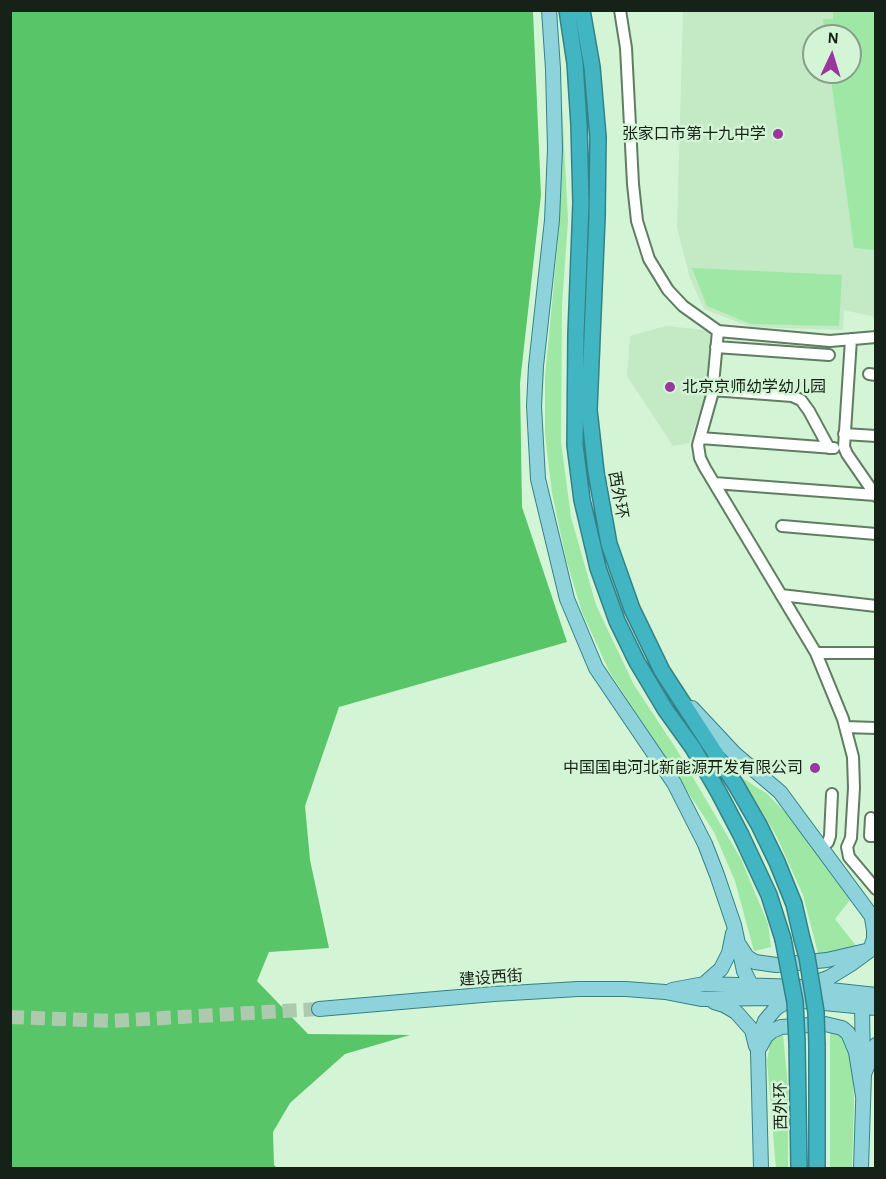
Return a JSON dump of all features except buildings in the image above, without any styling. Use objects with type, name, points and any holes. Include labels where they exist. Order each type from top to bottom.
[{"type":"highway","name":"西外环","points":[[567,10],[575,63],[580,147],[581,203],[575,445],[582,500],[598,568],[617,621],[637,662],[665,709],[693,748],[719,793],[769,895],[783,939],[795,1002],[799,1168]]},
{"type":"highway","name":"西外环","points":[[582,10],[592,67],[598,137],[589,410],[596,472],[609,544],[632,609],[662,671],[736,785],[759,825],[794,904],[807,957],[816,1012],[817,1168]]},
{"type":"main road","points":[[549,10],[555,149],[552,220],[536,366],[534,406],[538,479],[567,599],[596,668],[674,783],[705,844],[729,905],[744,971],[751,985],[758,993],[779,999],[833,990],[859,1000],[869,1008],[861,1168]]},
{"type":"main road","points":[[658,663],[693,710],[734,753],[780,792],[874,920],[874,939],[870,950],[830,977],[779,999],[776,1008],[765,1021],[760,1034],[758,1052],[761,1168]]},
{"type":"main road","points":[[704,984],[721,969],[729,953],[734,925]]},
{"type":"main road","points":[[738,941],[747,957],[755,962],[776,965],[827,960],[870,950]]},
{"type":"main road","name":"建设西街","points":[[665,992],[704,984],[803,987],[876,995]]},
{"type":"main road","name":"建设西街","points":[[319,1009],[578,989],[626,989],[665,992],[701,999],[779,999],[869,1008]]},
{"type":"main road","points":[[701,999],[724,1005],[736,1012],[752,1030],[758,1052]]},
{"type":"main road","points":[[758,1052],[766,1036],[781,1028],[825,1024],[842,1028],[848,1033],[856,1053],[863,1096]]},
{"type":"main road","points":[[864,1074],[876,1045]]},
{"type":"street","points":[[620,10],[626,48],[637,220],[649,258],[668,290],[683,306],[718,331],[830,341],[876,338]]},
{"type":"street","points":[[718,331],[712,390],[698,445],[700,459],[816,653],[845,727],[853,757],[854,788],[850,838],[847,847],[849,856],[876,890]]},
{"type":"street","points":[[851,339],[844,434],[845,449],[875,495]]},
{"type":"street","points":[[716,347],[829,355]]},
{"type":"street","points":[[712,390],[792,396],[801,400],[829,448]]},
{"type":"street","points":[[844,434],[876,436]]},
{"type":"street","points":[[700,438],[845,449]]},
{"type":"street","points":[[714,483],[875,495]]},
{"type":"street","points":[[782,526],[876,534]]},
{"type":"street","points":[[781,595],[876,606]]},
{"type":"street","points":[[816,653],[876,653]]},
{"type":"street","points":[[845,727],[876,728]]},
{"type":"street","points":[[822,848],[830,836],[832,794]]},
{"type":"street","points":[[852,816],[873,818],[870,836],[876,836]]},
{"type":"shaded area","name":"张家口市第十九中学","points":[[683,11],[875,11],[875,317],[844,310],[843,330],[751,327],[704,309],[690,278],[677,227]]},
{"type":"shaded area","name":"北京京师幼学幼儿园","points":[[666,326],[713,331],[705,397],[689,443],[673,446],[627,376],[630,336]]},
{"type":"green space","points":[[10,11],[533,11],[541,195],[520,383],[522,507],[567,642],[339,707],[305,806],[310,860],[329,948],[269,952],[257,981],[308,1034],[410,1035],[345,1054],[290,1103],[273,1132],[274,1165],[277,1168],[11,1168]]},
{"type":"green space","points":[[833,11],[875,11],[875,250],[854,248],[832,84],[862,84],[862,24],[824,24],[823,19],[833,19]]},
{"type":"green space","points":[[560,67],[568,220],[562,305],[561,442],[571,517],[596,605],[634,685],[675,747],[741,859],[768,924],[771,947],[754,951],[735,881],[714,832],[609,671],[582,612],[566,559],[552,493],[545,434],[545,377],[559,230]]},
{"type":"green space","points":[[692,268],[842,275],[839,326],[751,324],[707,306]]},
{"type":"green space","points":[[742,778],[766,793],[790,817],[850,900],[835,919],[857,947],[819,957],[803,895],[777,837]]},
{"type":"green space","points":[[830,1030],[846,1038],[852,1052],[854,1102],[852,1168],[830,1168]]},
{"type":"green space","points":[[783,1034],[788,1087],[788,1168],[776,1168],[767,1061],[770,1043]]},
{"type":"tunnel","points":[[10,1017],[112,1021],[319,1009]]},
{"type":"place","name":"张家口市第十九中学","points":[[778,134]]},
{"type":"place","name":"北京京师幼学幼儿园","points":[[670,387]]},
{"type":"place","name":"中国国电河北新能源开发有限公司","points":[[815,768]]}]
